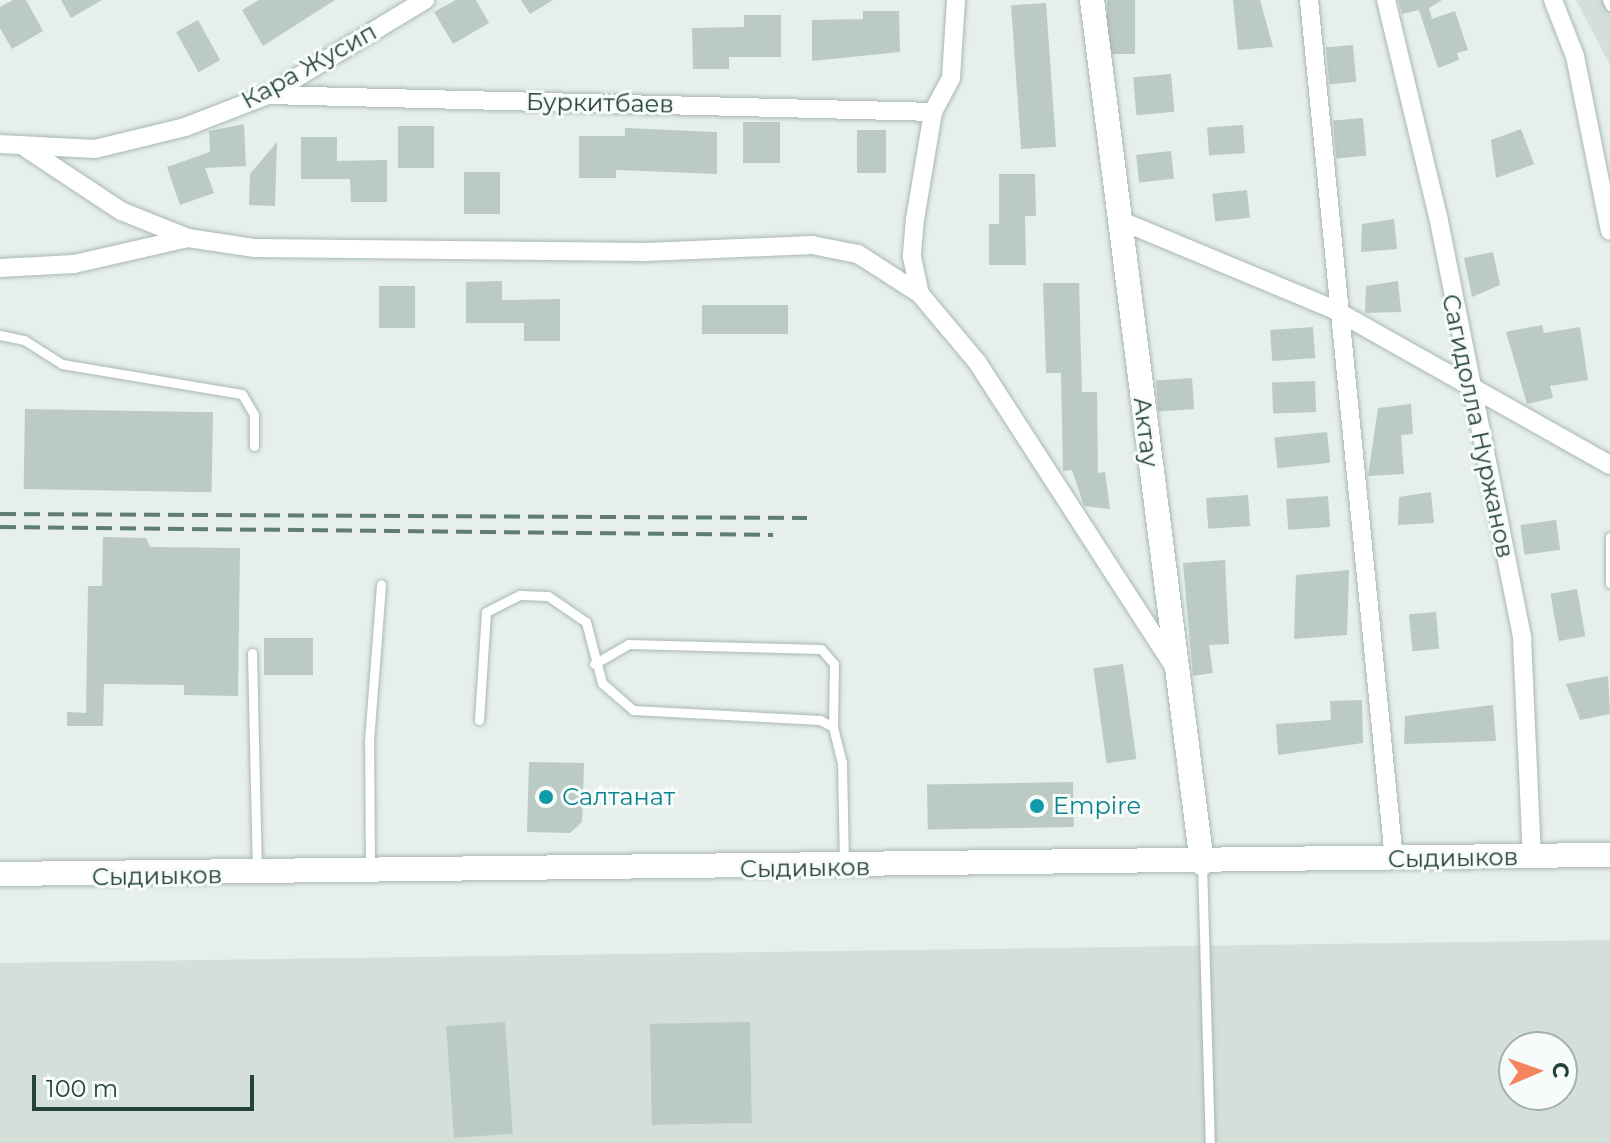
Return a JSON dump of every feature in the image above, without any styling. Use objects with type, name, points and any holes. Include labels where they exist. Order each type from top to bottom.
[{"type":"street","name":"Кара Жусип","points":[[0,144],[26,148],[95,149],[185,127],[268,95],[425,0]]},
{"type":"street","points":[[920,294],[912,257],[933,112],[951,78],[956,0]]},
{"type":"street","name":"Актау","points":[[1092,0],[1202,863]]},
{"type":"street","points":[[1309,0],[1335,310],[1394,859]]},
{"type":"street","name":"Сагидолла Нуржанов","points":[[1386,0],[1473,385],[1522,638],[1532,857]]},
{"type":"street","points":[[1553,0],[1575,56],[1610,231]]},
{"type":"street","name":"Буркитбаев","points":[[268,95],[933,112]]},
{"type":"street","points":[[26,148],[121,211],[188,238],[255,248],[646,252],[812,245],[858,254],[920,294],[977,362],[1177,671]]},
{"type":"street","points":[[1119,220],[1335,310],[1473,385],[1610,465]]},
{"type":"street","points":[[0,268],[74,264],[188,238]]},
{"type":"street","name":"Сыдиыков","points":[[0,874],[370,873],[1610,855]]},
{"type":"lane","points":[[1607,0],[1610,6]]},
{"type":"lane","points":[[0,335],[24,340],[62,364],[242,394],[254,415],[254,446]]},
{"type":"lane","points":[[1610,537],[1610,583]]},
{"type":"lane","points":[[370,873],[369,741],[381,584]]},
{"type":"lane","points":[[479,720],[481,632],[497,602],[548,596],[572,609],[592,637],[594,664],[616,699],[633,710],[820,720],[833,727]]},
{"type":"lane","points":[[594,664],[628,644],[821,649],[834,664],[833,727],[842,762],[844,867]]},
{"type":"lane","points":[[252,653],[257,874]]},
{"type":"lane","points":[[1202,863],[1210,1143]]},
{"type":"shaded area","points":[[1576,0],[1610,0],[1610,65]]},
{"type":"shaded area","points":[[1610,940],[1610,1143],[0,1143],[0,963]]},
{"type":"building","points":[[13,0],[26,0],[43,31],[12,49],[0,28],[0,7]]},
{"type":"building","points":[[61,0],[102,0],[71,18]]},
{"type":"building","points":[[259,0],[335,0],[263,46],[242,10]]},
{"type":"building","points":[[456,0],[476,0],[489,23],[453,44],[434,12]]},
{"type":"building","points":[[521,0],[553,0],[530,14]]},
{"type":"building","points":[[1107,0],[1135,0],[1135,54],[1107,54]]},
{"type":"building","points":[[1233,0],[1260,0],[1273,47],[1238,50]]},
{"type":"building","points":[[1398,0],[1442,0],[1429,8],[1432,19],[1455,11],[1468,50],[1457,53],[1459,60],[1438,68],[1419,10],[1402,14]]},
{"type":"building","points":[[1046,3],[1056,147],[1021,149],[1011,5]]},
{"type":"building","points":[[863,11],[899,11],[900,52],[812,61],[812,20],[863,19]]},
{"type":"building","points":[[744,15],[781,15],[781,57],[729,57],[729,69],[693,69],[692,28],[744,27]]},
{"type":"building","points":[[198,20],[220,60],[198,72],[176,32]]},
{"type":"building","points":[[1353,45],[1356,82],[1329,84],[1326,47]]},
{"type":"building","points":[[1171,74],[1174,112],[1136,115],[1133,77]]},
{"type":"building","points":[[1363,118],[1366,156],[1336,158],[1333,121]]},
{"type":"building","points":[[743,122],[780,122],[780,163],[743,163]]},
{"type":"building","points":[[244,124],[246,166],[205,168],[214,193],[180,205],[167,167],[210,152],[209,131]]},
{"type":"building","points":[[1243,125],[1245,153],[1209,155],[1207,128]]},
{"type":"building","points":[[398,126],[434,126],[434,168],[398,168]]},
{"type":"building","points":[[625,128],[717,132],[717,174],[616,170],[616,178],[579,178],[579,136],[625,136]]},
{"type":"building","points":[[1521,129],[1534,164],[1496,178],[1491,140]]},
{"type":"building","points":[[857,130],[886,130],[886,173],[857,173]]},
{"type":"building","points":[[301,137],[337,137],[337,161],[387,160],[387,202],[351,202],[350,179],[301,179]]},
{"type":"building","points":[[277,142],[275,206],[249,205],[250,174]]},
{"type":"building","points":[[1171,151],[1174,179],[1139,183],[1136,155]]},
{"type":"building","points":[[464,172],[500,172],[500,214],[464,214]]},
{"type":"building","points":[[999,174],[1035,174],[1036,216],[1025,216],[1026,265],[989,265],[989,224],[999,224]]},
{"type":"building","points":[[1247,190],[1250,218],[1215,222],[1212,194]]},
{"type":"building","points":[[1394,219],[1397,249],[1361,252],[1362,224]]},
{"type":"building","points":[[1493,252],[1500,285],[1472,297],[1464,258]]},
{"type":"building","points":[[502,281],[502,300],[560,299],[560,341],[524,341],[524,323],[466,323],[466,282]]},
{"type":"building","points":[[1398,281],[1401,312],[1365,313],[1366,286]]},
{"type":"building","points":[[1043,283],[1079,283],[1082,392],[1097,392],[1098,473],[1105,472],[1110,509],[1084,506],[1072,470],[1063,471],[1061,373],[1046,373]]},
{"type":"building","points":[[379,286],[415,286],[415,328],[379,328]]},
{"type":"building","points":[[702,305],[788,305],[788,334],[702,334]]},
{"type":"building","points":[[1542,325],[1544,333],[1580,327],[1588,380],[1550,386],[1553,398],[1527,404],[1506,332]]},
{"type":"building","points":[[1313,327],[1315,358],[1272,361],[1270,330]]},
{"type":"building","points":[[1192,378],[1194,409],[1158,411],[1156,381]]},
{"type":"building","points":[[1315,381],[1316,412],[1273,413],[1272,383]]},
{"type":"building","points":[[1411,404],[1413,434],[1401,435],[1404,474],[1368,476],[1378,408]]},
{"type":"building","points":[[25,409],[213,412],[212,492],[24,489]]},
{"type":"building","points":[[1327,432],[1330,463],[1278,468],[1274,438]]},
{"type":"building","points":[[1431,492],[1434,523],[1398,525],[1399,497]]},
{"type":"building","points":[[1248,495],[1250,526],[1208,529],[1206,498]]},
{"type":"building","points":[[1328,496],[1330,527],[1288,530],[1286,499]]},
{"type":"building","points":[[1556,520],[1560,550],[1525,555],[1520,525]]},
{"type":"building","points":[[103,537],[146,538],[150,547],[240,548],[238,696],[184,695],[184,685],[104,684],[103,726],[67,726],[67,712],[86,713],[88,586],[102,586]]},
{"type":"building","points":[[1225,560],[1229,644],[1209,645],[1213,673],[1193,676],[1183,563]]},
{"type":"building","points":[[1349,570],[1347,635],[1294,639],[1296,575]]},
{"type":"building","points":[[1577,589],[1585,636],[1559,641],[1550,594]]},
{"type":"building","points":[[1436,612],[1439,649],[1412,651],[1409,614]]},
{"type":"building","points":[[264,638],[313,638],[313,675],[264,675]]},
{"type":"building","points":[[1123,664],[1136,759],[1107,763],[1093,668]]},
{"type":"building","points":[[1608,676],[1610,714],[1580,720],[1566,684]]},
{"type":"building","points":[[1362,700],[1363,743],[1278,755],[1276,724],[1331,720],[1330,701]]},
{"type":"building","points":[[1493,705],[1496,741],[1404,744],[1405,716]]},
{"type":"building","points":[[529,762],[584,763],[582,822],[570,833],[527,832]]},
{"type":"building","points":[[1073,782],[1074,827],[928,830],[927,785]]},
{"type":"building","points":[[505,1022],[513,1134],[454,1138],[446,1026]]},
{"type":"building","points":[[750,1022],[752,1123],[652,1125],[650,1024]]},
{"type":"railway","points":[[0,514],[807,518]]},
{"type":"railway","points":[[0,527],[773,535]]},
{"type":"place","name":"Салтанат","points":[[546,797]]},
{"type":"place","name":"Empire","points":[[1037,806]]}]
